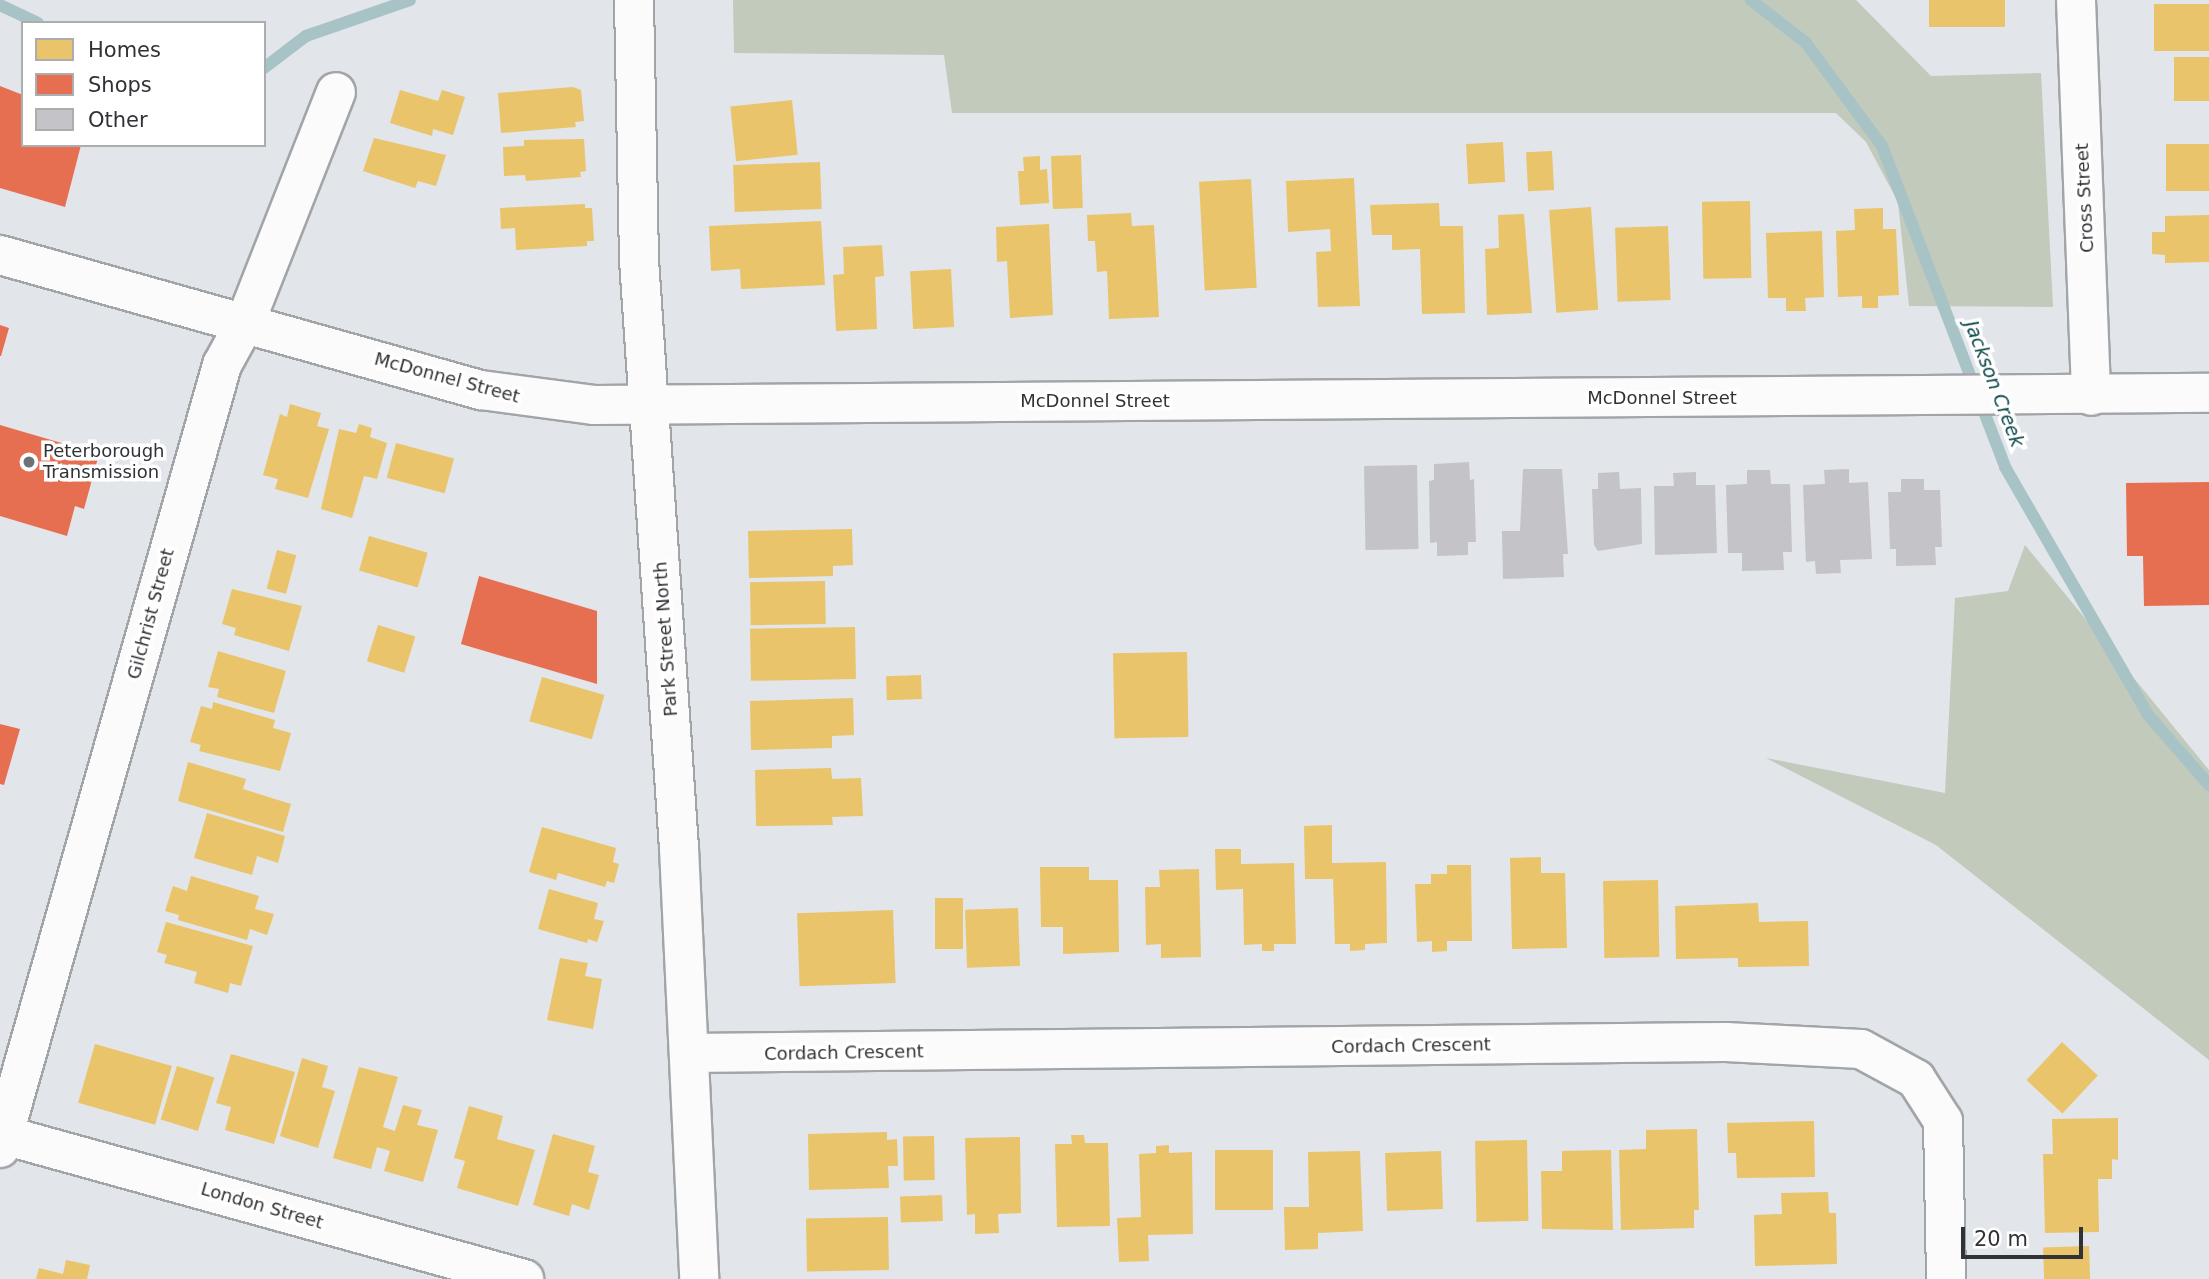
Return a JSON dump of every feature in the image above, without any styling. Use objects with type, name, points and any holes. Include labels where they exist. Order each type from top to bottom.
[{"type":"street","name":"Cross Street","points":[[2076,0],[2091,396]]},
{"type":"street","name":"Park Street North","points":[[634,11],[639,260],[652,404],[699,1279]]},
{"type":"street","name":"Gilchrist Street","points":[[2,1139],[222,365],[245,323],[336,92]]},
{"type":"street","name":"McDonnel Street","points":[[0,255],[500,394],[593,405],[2091,396],[2209,393]]},
{"type":"street","name":"Cordach Crescent","points":[[689,1054],[1726,1042],[1861,1049],[1916,1079],[1943,1121],[1946,1279]]},
{"type":"street","name":"London Street","points":[[2,1139],[524,1279]]},
{"type":"green space","points":[[733,0],[1856,0],[1931,76],[2041,73],[2053,307],[1909,306],[1898,202],[1866,142],[1836,113],[952,113],[944,55],[734,53]]},
{"type":"green space","points":[[2025,545],[2209,770],[2209,1060],[1936,845],[1766,758],[1945,793],[1955,598],[2008,591]]},
{"type":"building: Homes","points":[[1929,0],[2005,0],[2005,27],[1929,27]]},
{"type":"building: Homes","points":[[2154,4],[2209,4],[2209,51],[2154,51]]},
{"type":"building: Homes","points":[[2174,57],[2209,57],[2209,101],[2174,101]]},
{"type":"building: Homes","points":[[573,87],[581,90],[584,121],[575,122],[576,127],[501,133],[498,93]]},
{"type":"building: Homes","points":[[400,90],[438,101],[442,90],[465,97],[453,135],[433,129],[432,136],[390,123]]},
{"type":"building: Homes","points":[[792,100],[798,155],[736,161],[730,106]]},
{"type":"building: Homes","points":[[374,138],[446,155],[436,186],[418,181],[415,188],[363,171]]},
{"type":"building: Homes","points":[[584,139],[586,171],[580,172],[581,177],[526,181],[525,175],[504,176],[503,147],[524,146],[524,140]]},
{"type":"building: Homes","points":[[1503,142],[1505,182],[1468,184],[1466,144]]},
{"type":"building: Homes","points":[[2166,144],[2209,144],[2209,191],[2166,191]]},
{"type":"building: Homes","points":[[1552,151],[1554,190],[1528,191],[1526,152]]},
{"type":"building: Homes","points":[[1081,155],[1083,208],[1053,209],[1051,156]]},
{"type":"building: Homes","points":[[1040,156],[1040,170],[1047,169],[1049,203],[1020,205],[1018,171],[1024,171],[1023,157]]},
{"type":"building: Homes","points":[[820,162],[822,209],[735,212],[733,165]]},
{"type":"building: Homes","points":[[1354,178],[1360,306],[1318,307],[1316,252],[1331,251],[1330,229],[1288,232],[1286,181]]},
{"type":"building: Homes","points":[[1251,179],[1257,288],[1205,291],[1199,182]]},
{"type":"building: Homes","points":[[1750,201],[1751,278],[1703,279],[1702,202]]},
{"type":"building: Homes","points":[[1439,203],[1440,226],[1463,226],[1465,313],[1422,314],[1420,249],[1392,250],[1392,235],[1372,235],[1370,205]]},
{"type":"building: Homes","points":[[585,204],[585,208],[592,208],[594,241],[587,241],[587,246],[516,250],[515,228],[501,229],[500,208]]},
{"type":"building: Homes","points":[[1591,207],[1598,310],[1556,313],[1549,210]]},
{"type":"building: Homes","points":[[1883,208],[1883,229],[1896,229],[1899,295],[1878,296],[1878,308],[1862,308],[1862,296],[1838,297],[1836,231],[1855,230],[1854,209]]},
{"type":"building: Homes","points":[[1131,213],[1132,226],[1154,225],[1159,317],[1109,319],[1107,271],[1097,272],[1095,241],[1088,241],[1087,215]]},
{"type":"building: Homes","points":[[1524,214],[1532,313],[1487,315],[1485,249],[1499,248],[1498,215]]},
{"type":"building: Homes","points":[[2209,215],[2209,262],[2165,263],[2165,255],[2152,254],[2152,232],[2165,232],[2165,216]]},
{"type":"building: Homes","points":[[821,221],[825,285],[741,289],[740,269],[711,271],[709,226]]},
{"type":"building: Homes","points":[[1049,224],[1053,315],[1010,318],[1007,261],[997,262],[996,227]]},
{"type":"building: Homes","points":[[1668,226],[1671,300],[1618,302],[1615,228]]},
{"type":"building: Homes","points":[[1822,231],[1824,297],[1805,298],[1806,311],[1786,311],[1786,298],[1768,298],[1766,233]]},
{"type":"building: Homes","points":[[882,245],[884,276],[875,277],[877,329],[836,331],[833,275],[844,274],[843,247]]},
{"type":"building: Homes","points":[[951,269],[954,327],[913,329],[910,271]]},
{"type":"building: Homes","points":[[290,404],[321,413],[317,426],[329,429],[308,498],[275,489],[278,479],[263,475],[280,414],[287,417]]},
{"type":"building: Homes","points":[[359,424],[372,428],[370,437],[387,443],[377,479],[364,476],[352,518],[321,509],[339,429],[356,433]]},
{"type":"building: Homes","points":[[396,443],[454,459],[445,493],[387,478]]},
{"type":"building: Homes","points":[[852,529],[853,565],[833,566],[833,576],[749,578],[748,531]]},
{"type":"building: Homes","points":[[369,536],[428,553],[418,587],[359,571]]},
{"type":"building: Homes","points":[[277,550],[296,555],[286,594],[267,589]]},
{"type":"building: Homes","points":[[825,581],[826,624],[751,625],[750,582]]},
{"type":"building: Homes","points":[[232,589],[302,606],[289,651],[234,635],[236,628],[222,624]]},
{"type":"building: Homes","points":[[378,625],[415,636],[404,673],[367,661]]},
{"type":"building: Homes","points":[[855,627],[856,679],[751,681],[750,629]]},
{"type":"building: Homes","points":[[218,651],[286,671],[274,713],[217,697],[219,689],[208,687]]},
{"type":"building: Homes","points":[[1187,652],[1188,737],[1114,738],[1113,653]]},
{"type":"building: Homes","points":[[921,675],[922,699],[887,700],[886,676]]},
{"type":"building: Homes","points":[[542,677],[604,695],[592,739],[529,721]]},
{"type":"building: Homes","points":[[853,698],[854,735],[832,736],[832,748],[751,750],[750,701]]},
{"type":"building: Homes","points":[[213,702],[275,720],[273,728],[291,733],[280,771],[199,751],[201,745],[190,742],[201,706],[212,709]]},
{"type":"building: Homes","points":[[188,762],[246,779],[243,789],[291,804],[283,832],[178,801]]},
{"type":"building: Homes","points":[[831,768],[832,779],[861,778],[863,816],[832,817],[833,825],[756,826],[755,770]]},
{"type":"building: Homes","points":[[207,813],[285,836],[278,863],[257,856],[252,875],[194,858]]},
{"type":"building: Homes","points":[[1332,825],[1332,863],[1386,862],[1387,943],[1365,944],[1365,950],[1350,951],[1350,944],[1335,944],[1333,879],[1305,879],[1304,826]]},
{"type":"building: Homes","points":[[542,827],[616,848],[613,862],[619,864],[614,883],[607,881],[605,887],[558,873],[556,880],[529,872]]},
{"type":"building: Homes","points":[[1215,849],[1241,849],[1241,864],[1294,863],[1296,944],[1274,944],[1274,951],[1262,951],[1262,944],[1244,945],[1243,889],[1216,890]]},
{"type":"building: Homes","points":[[1541,857],[1541,873],[1565,873],[1567,948],[1512,949],[1510,858]]},
{"type":"building: Homes","points":[[1447,865],[1471,865],[1472,941],[1447,941],[1447,951],[1432,952],[1432,941],[1417,942],[1415,884],[1431,884],[1431,874],[1447,874]]},
{"type":"building: Homes","points":[[1040,867],[1089,867],[1089,880],[1118,880],[1119,952],[1063,954],[1063,927],[1041,927]]},
{"type":"building: Homes","points":[[1199,869],[1201,957],[1161,958],[1161,944],[1146,945],[1145,887],[1160,887],[1159,870]]},
{"type":"building: Homes","points":[[191,876],[259,896],[255,909],[274,914],[267,935],[250,929],[247,940],[178,920],[179,915],[165,911],[173,886],[187,891]]},
{"type":"building: Homes","points":[[1658,880],[1659,957],[1604,958],[1603,881]]},
{"type":"building: Homes","points":[[549,889],[598,903],[594,919],[604,921],[597,942],[588,939],[587,943],[538,929]]},
{"type":"building: Homes","points":[[935,898],[963,898],[963,949],[935,949]]},
{"type":"building: Homes","points":[[1758,903],[1759,922],[1808,921],[1809,966],[1738,967],[1738,958],[1676,959],[1675,906]]},
{"type":"building: Homes","points":[[1018,908],[1020,966],[967,968],[965,910]]},
{"type":"building: Homes","points":[[893,910],[896,983],[800,986],[797,913]]},
{"type":"building: Homes","points":[[166,922],[253,946],[241,986],[230,983],[228,993],[194,983],[197,972],[164,963],[167,955],[157,952]]},
{"type":"building: Homes","points":[[560,958],[588,963],[585,976],[602,979],[593,1029],[547,1020]]},
{"type":"building: Homes","points":[[2062,1042],[2098,1075],[2062,1113],[2027,1080]]},
{"type":"building: Homes","points":[[95,1044],[172,1066],[155,1125],[78,1103]]},
{"type":"building: Homes","points":[[231,1054],[295,1072],[274,1144],[225,1130],[231,1107],[216,1103]]},
{"type":"building: Homes","points":[[302,1058],[328,1066],[322,1087],[335,1091],[318,1148],[280,1136]]},
{"type":"building: Homes","points":[[177,1066],[214,1077],[198,1131],[161,1120]]},
{"type":"building: Homes","points":[[359,1067],[398,1077],[383,1127],[395,1131],[403,1105],[422,1110],[417,1125],[438,1130],[423,1182],[384,1171],[390,1151],[377,1147],[371,1169],[333,1158]]},
{"type":"building: Homes","points":[[469,1106],[503,1116],[497,1139],[535,1150],[518,1206],[457,1188],[465,1161],[454,1158]]},
{"type":"building: Homes","points":[[2118,1118],[2118,1160],[2112,1159],[2112,1179],[2098,1179],[2099,1232],[2045,1233],[2043,1154],[2053,1154],[2052,1119]]},
{"type":"building: Homes","points":[[1814,1121],[1815,1177],[1737,1178],[1736,1153],[1728,1153],[1727,1123]]},
{"type":"building: Homes","points":[[1697,1129],[1699,1210],[1694,1210],[1694,1228],[1621,1230],[1619,1150],[1646,1149],[1646,1130]]},
{"type":"building: Homes","points":[[887,1132],[887,1140],[897,1139],[898,1166],[888,1166],[889,1188],[809,1190],[808,1134]]},
{"type":"building: Homes","points":[[553,1134],[595,1146],[588,1172],[599,1175],[589,1210],[572,1204],[569,1216],[533,1205]]},
{"type":"building: Homes","points":[[1071,1135],[1084,1135],[1085,1143],[1108,1143],[1110,1226],[1057,1227],[1055,1144],[1072,1144]]},
{"type":"building: Homes","points":[[934,1136],[935,1180],[904,1181],[903,1137]]},
{"type":"building: Homes","points":[[1020,1137],[1021,1213],[998,1214],[999,1233],[975,1234],[975,1214],[967,1215],[965,1138]]},
{"type":"building: Homes","points":[[1527,1140],[1528,1221],[1476,1222],[1475,1141]]},
{"type":"building: Homes","points":[[1169,1145],[1169,1153],[1192,1152],[1193,1234],[1148,1235],[1149,1261],[1119,1262],[1117,1218],[1141,1217],[1139,1154],[1156,1153],[1156,1146]]},
{"type":"building: Homes","points":[[1215,1150],[1273,1150],[1273,1210],[1215,1210]]},
{"type":"building: Homes","points":[[1611,1150],[1613,1230],[1542,1229],[1541,1171],[1562,1171],[1562,1151]]},
{"type":"building: Homes","points":[[1360,1151],[1363,1231],[1318,1233],[1318,1249],[1285,1250],[1284,1207],[1309,1207],[1308,1152]]},
{"type":"building: Homes","points":[[1441,1151],[1443,1209],[1387,1211],[1385,1153]]},
{"type":"building: Homes","points":[[1828,1192],[1829,1213],[1836,1213],[1837,1264],[1755,1266],[1754,1215],[1782,1214],[1781,1193]]},
{"type":"building: Homes","points":[[942,1195],[943,1221],[901,1222],[900,1196]]},
{"type":"building: Homes","points":[[888,1217],[889,1270],[807,1271],[806,1218]]},
{"type":"building: Homes","points":[[2089,1246],[2090,1279],[2044,1279],[2043,1248]]},
{"type":"building: Homes","points":[[66,1260],[90,1265],[87,1279],[36,1279],[39,1268],[63,1274]]},
{"type":"building: Shops","points":[[0,86],[21,94],[21,147],[80,147],[65,207],[0,188]]},
{"type":"building: Shops","points":[[0,325],[9,328],[1,356],[0,356]]},
{"type":"building: Shops","points":[[0,425],[99,454],[84,509],[75,506],[67,536],[0,516]]},
{"type":"building: Shops","points":[[2209,482],[2209,605],[2144,606],[2143,556],[2127,556],[2126,483]]},
{"type":"building: Shops","points":[[479,576],[597,611],[597,684],[461,644]]},
{"type":"building: Shops","points":[[0,724],[20,729],[4,785],[0,784]]},
{"type":"building: Other","points":[[1469,462],[1470,480],[1474,479],[1476,542],[1468,542],[1468,555],[1437,556],[1437,542],[1430,543],[1429,481],[1434,480],[1434,464]]},
{"type":"building: Other","points":[[1417,465],[1418,549],[1365,550],[1364,466]]},
{"type":"building: Other","points":[[1523,469],[1562,469],[1568,554],[1563,554],[1564,577],[1503,579],[1502,531],[1520,531]]},
{"type":"building: Other","points":[[1849,469],[1849,483],[1868,482],[1872,559],[1840,560],[1841,573],[1816,574],[1815,561],[1806,562],[1803,485],[1825,484],[1824,470]]},
{"type":"building: Other","points":[[1747,470],[1770,470],[1771,484],[1790,484],[1792,552],[1783,552],[1784,570],[1742,571],[1742,553],[1728,553],[1726,485],[1747,484]]},
{"type":"building: Other","points":[[1619,472],[1620,489],[1641,488],[1642,544],[1598,551],[1594,545],[1592,489],[1598,489],[1598,473]]},
{"type":"building: Other","points":[[1696,472],[1696,485],[1715,485],[1717,553],[1655,555],[1654,486],[1674,486],[1673,473]]},
{"type":"building: Other","points":[[1901,479],[1924,479],[1924,490],[1940,490],[1942,547],[1935,547],[1936,565],[1896,566],[1896,549],[1890,549],[1888,492],[1901,492]]},
{"type":"waterway","name":"Jackson Creek","points":[[266,66],[306,36],[410,0]]},
{"type":"waterway","name":"Jackson Creek","points":[[1751,0],[1806,43],[1882,146],[2005,467],[2148,715],[2209,785]]},
{"type":"waterway","name":"Jackson Creek","points":[[0,5],[34,21]]},
{"type":"place","name":"Peterborough Transmission","points":[[29,462]]}]
